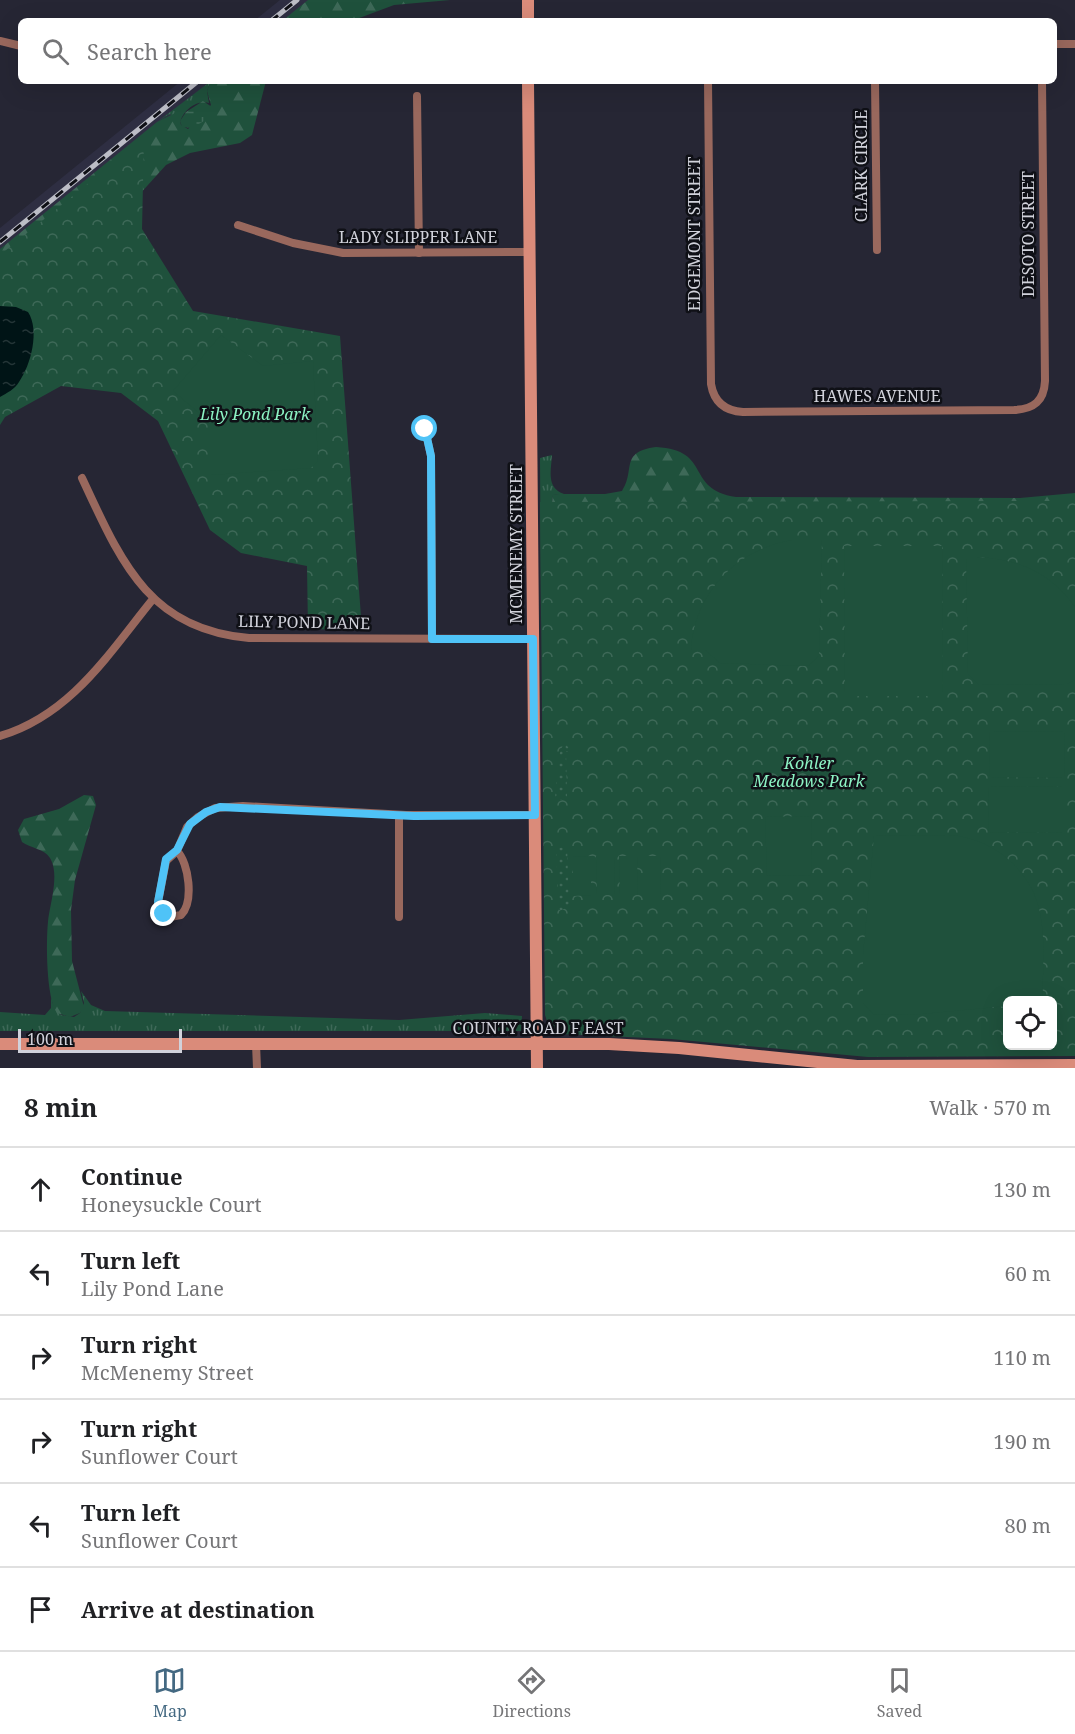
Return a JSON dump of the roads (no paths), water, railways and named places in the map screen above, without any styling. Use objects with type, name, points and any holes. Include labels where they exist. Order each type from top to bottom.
[{"type":"street","points":[[528,0],[528,18]]},
{"type":"street","points":[[0,41],[18,45]]},
{"type":"street","points":[[1057,44],[1075,44]]},
{"type":"street","name":"MCMENEMY STREET","points":[[528,84],[537,1068]]},
{"type":"street","name":"EDGEMONT STREET","points":[[708,84],[711,387]]},
{"type":"street","name":"CLARK CIRCLE","points":[[875,84],[877,250]]},
{"type":"street","name":"DESOTO STREET","points":[[1042,84],[1044,387]]},
{"type":"street","points":[[417,96],[419,253]]},
{"type":"street","name":"LADY SLIPPER LANE","points":[[238,225],[322,250],[366,254],[530,252]]},
{"type":"street","name":"HAWES AVENUE","points":[[711,387],[722,405],[732,411],[743,412],[1022,410],[1038,403],[1044,387]]},
{"type":"street","points":[[425,429],[431,456],[432,639]]},
{"type":"street","name":"LILY POND LANE","points":[[82,478],[118,554],[133,577],[153,599],[197,626],[241,638],[533,639]]},
{"type":"street","points":[[0,736],[38,720],[69,699],[153,599]]},
{"type":"street","points":[[177,850],[184,860],[187,903],[181,915],[170,917],[161,912],[158,902],[166,859],[177,850],[190,824],[206,812],[220,807],[243,806],[399,815],[535,815]]},
{"type":"street","points":[[399,815],[399,917]]},
{"type":"street","name":"COUNTY ROAD F EAST","points":[[0,1044],[537,1044],[658,1047],[857,1066],[1075,1065]]},
{"type":"street","points":[[256,1044],[256,1068]]},
{"type":"water","points":[[0,306],[16,307],[28,312],[32,319],[34,338],[23,375],[11,391],[0,397]]},
{"type":"railway","points":[[275,18],[297,0]]},
{"type":"railway","points":[[0,242],[194,84]]},
{"type":"park label","name":"Lily Pond Park","points":[[255,414]]},
{"type":"park label","name":"Kohler Meadows Park","points":[[809,772]]}]
